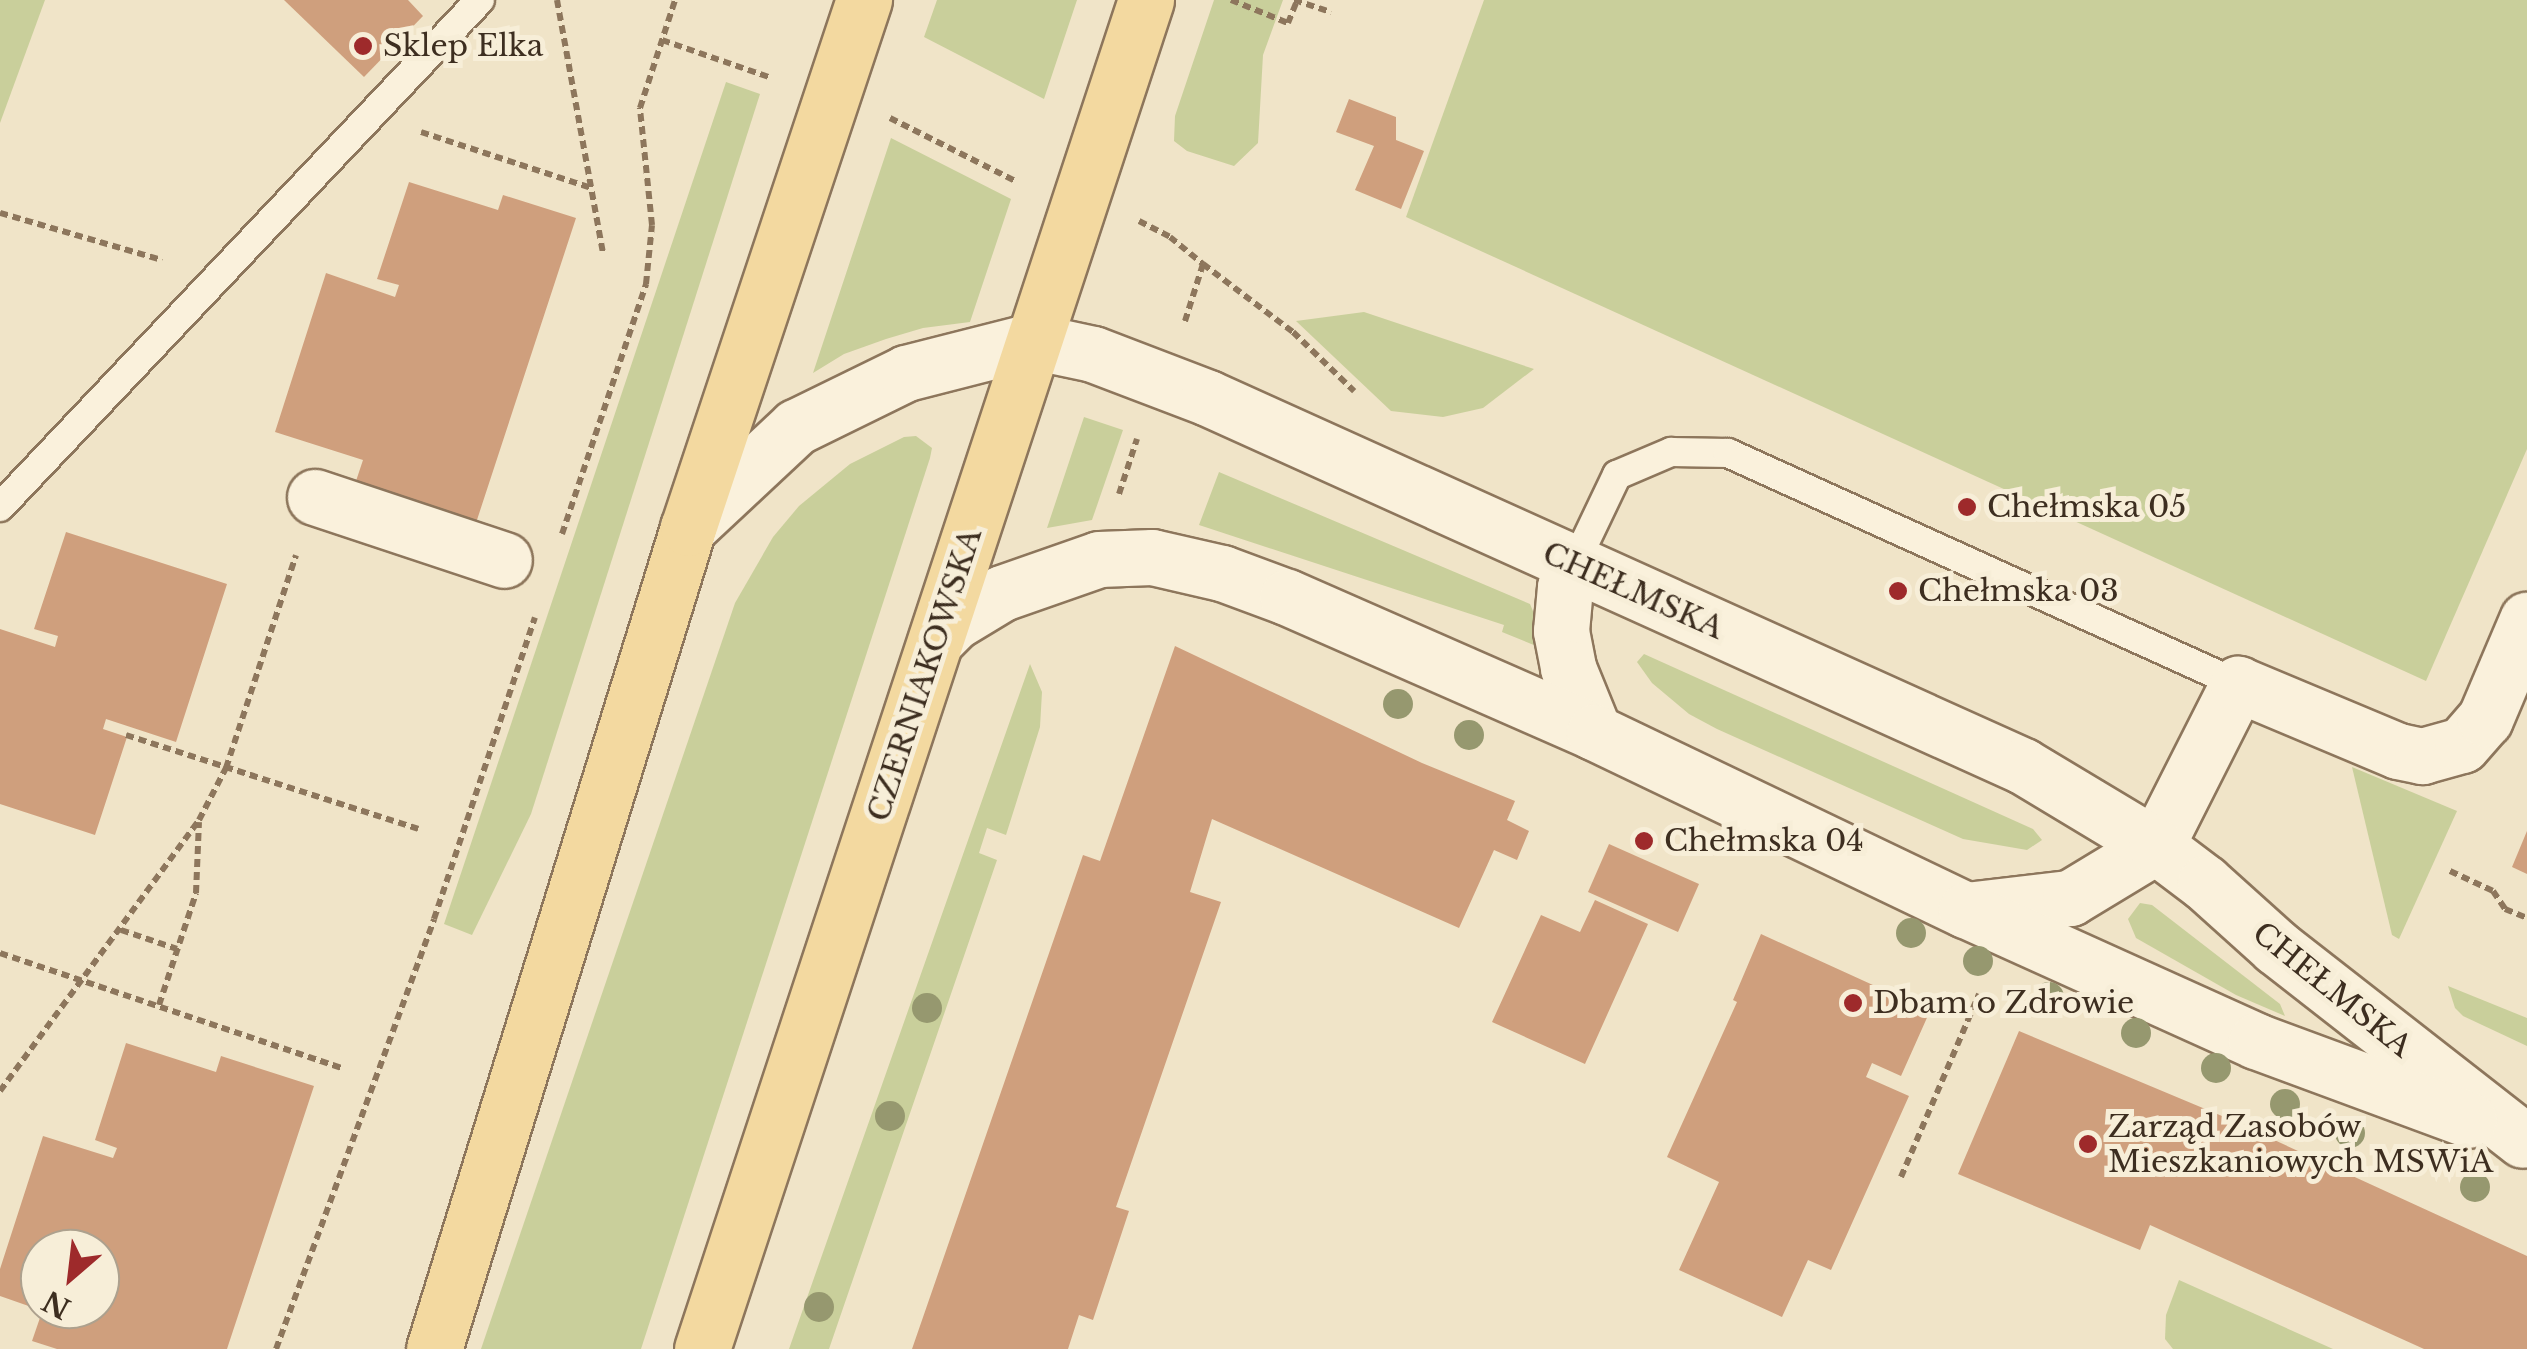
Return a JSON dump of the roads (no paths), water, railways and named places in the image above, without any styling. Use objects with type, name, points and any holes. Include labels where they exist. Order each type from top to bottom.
[{"type":"main road","points":[[434,1349],[688,528],[864,0]]},
{"type":"main road","name":"CZERNIAKOWSKA","points":[[702,1349],[1146,0]]},
{"type":"street","name":"CHEŁMSKA","points":[[688,528],[796,427],[906,373],[1032,340],[1092,354],[1160,378],[2023,766],[2156,846],[2374,1026],[2525,1141]]},
{"type":"street","points":[[315,497],[504,560]]},
{"type":"street","name":"CHEŁMSKA","points":[[936,640],[984,602],[1019,584],[1099,560],[1152,557],[1222,573],[1287,597],[1594,732],[1966,910],[2256,1040],[2525,1141]]},
{"type":"street","points":[[1574,565],[1565,587],[1560,631],[1568,668],[1594,732]]},
{"type":"street","points":[[1966,910],[2070,898],[2156,846],[2238,684],[2398,751],[2422,756],[2462,745],[2484,718],[2527,620]]},
{"type":"lane","points":[[0,506],[480,0]]},
{"type":"lane","points":[[1574,565],[1617,475],[1671,452],[1728,453],[2238,684]]},
{"type":"place","name":"Sklep Elka","points":[[363,46]]},
{"type":"place","name":"Chełmska 05","points":[[1967,507]]},
{"type":"place","name":"Chełmska 03","points":[[1898,591]]},
{"type":"place","name":"Chełmska 04","points":[[1644,841]]},
{"type":"place","name":"Dbam o Zdrowie","points":[[1853,1003]]},
{"type":"place","name":"Zarząd Zasobów Mieszkaniowych MSWiA","points":[[2088,1144]]}]
